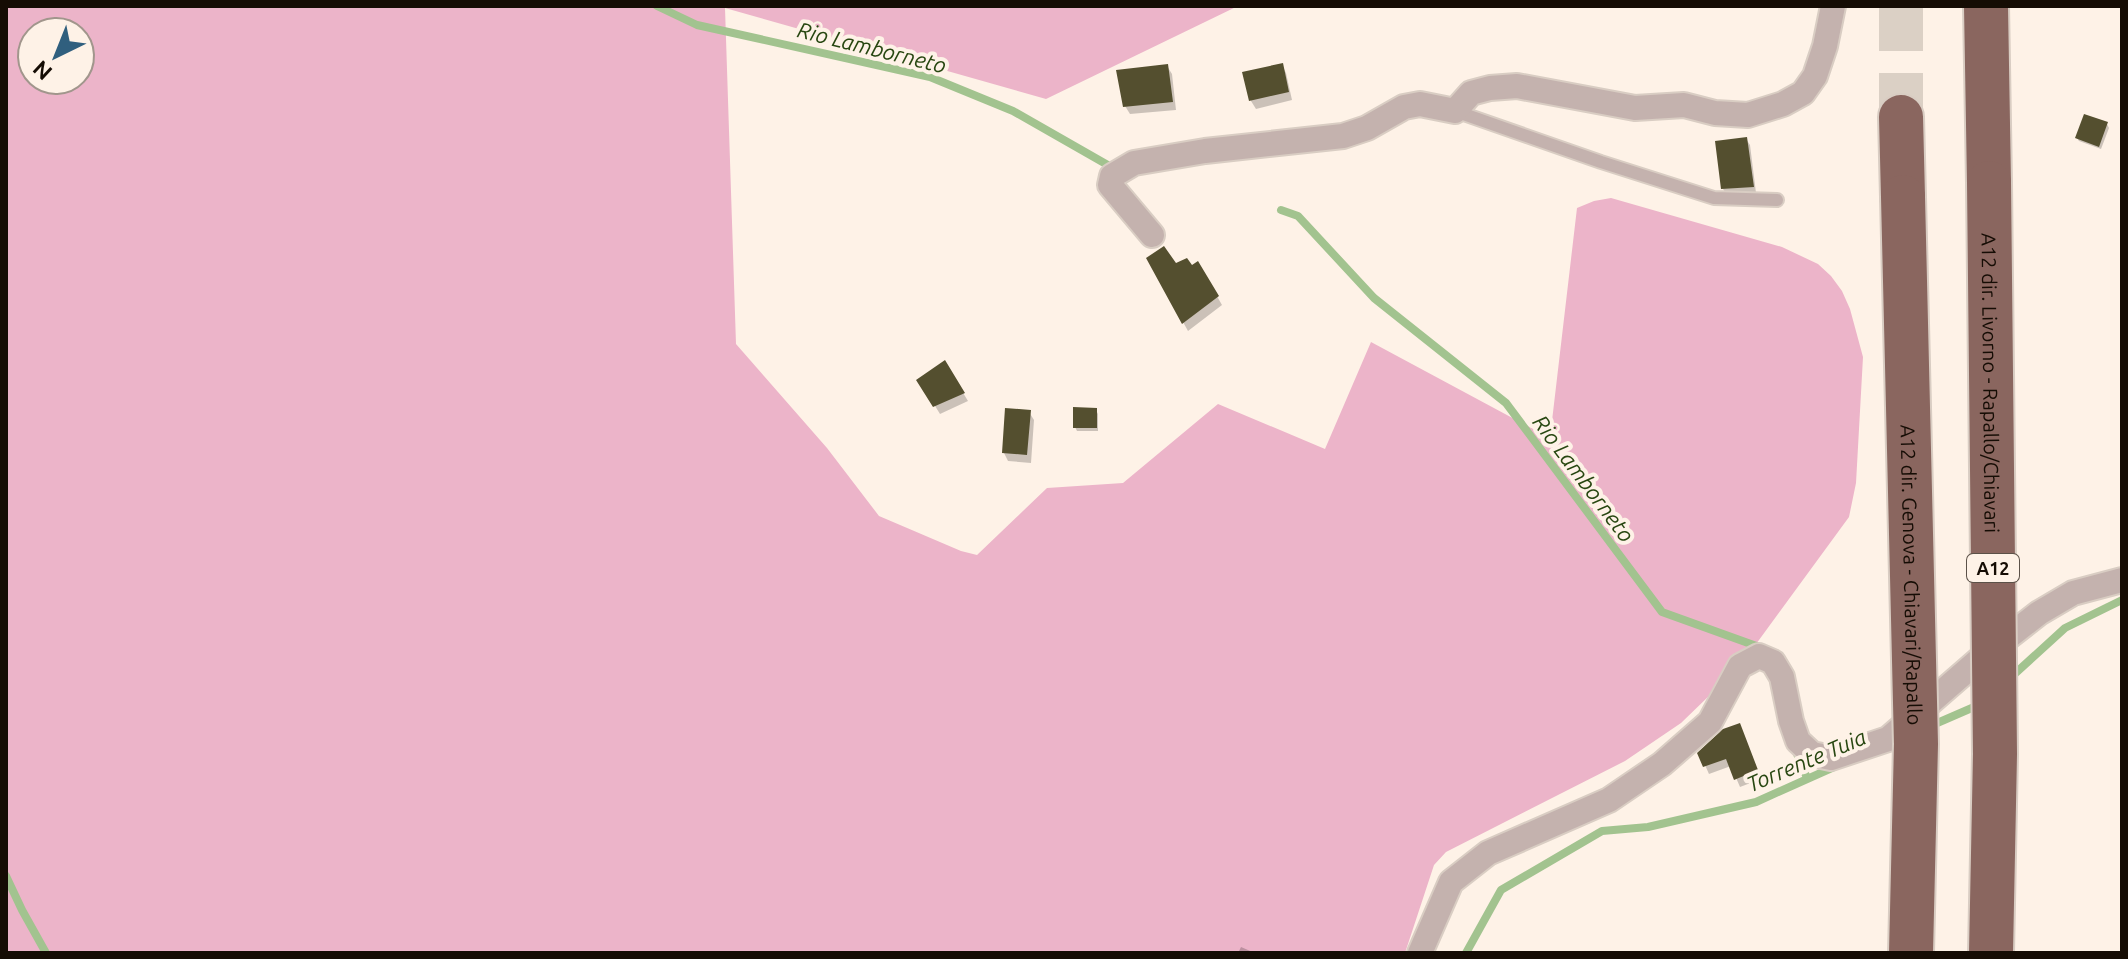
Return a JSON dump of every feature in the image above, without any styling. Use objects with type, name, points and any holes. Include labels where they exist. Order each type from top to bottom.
[{"type":"highway","name":"A12 dir. Livorno - Rapallo/Chiavari","points":[[1986,6],[1995,754],[1991,953]]},
{"type":"highway","name":"A12 dir. Genova - Chiavari/Rapallo","points":[[1901,117],[1916,744],[1911,953]]},
{"type":"street","points":[[1152,235],[1110,185],[1112,176],[1134,163],[1205,151],[1343,136],[1367,128],[1404,107],[1420,104],[1455,111],[1471,93],[1490,88],[1517,86],[1635,108],[1684,105],[1715,113],[1748,115],[1783,104],[1803,93],[1815,76],[1833,6]]},
{"type":"street","points":[[1420,953],[1451,882],[1488,853],[1609,800],[1662,764],[1710,722],[1740,666],[1759,656],[1773,662],[1782,677],[1798,741],[1812,754],[1831,758],[1888,739],[1980,659],[2039,613],[2073,593],[2122,580]]},
{"type":"lane","points":[[1455,111],[1714,198],[1777,200]]},
{"type":"shaded area","points":[[6,6],[1238,6],[1046,99],[725,8],[736,344],[827,448],[879,516],[977,555],[1047,488],[1123,483],[1218,404],[1325,449],[1371,342],[1550,438],[1577,208],[1594,201],[1611,198],[1782,247],[1818,264],[1842,291],[1863,357],[1856,483],[1849,517],[1740,666],[1681,723],[1625,761],[1446,852],[1434,865],[1405,953],[6,953]]},
{"type":"building","points":[[1283,63],[1289,92],[1249,101],[1242,72]]},
{"type":"building","points":[[1168,64],[1173,102],[1123,107],[1116,70]]},
{"type":"building","points":[[2084,114],[2108,122],[2099,147],[2075,138]]},
{"type":"building","points":[[1747,137],[1754,187],[1721,189],[1715,141]]},
{"type":"building","points":[[1164,246],[1176,263],[1187,258],[1192,265],[1198,261],[1219,296],[1182,324],[1146,258]]},
{"type":"building","points":[[945,360],[965,393],[933,407],[916,380]]},
{"type":"building","points":[[1073,407],[1097,408],[1097,428],[1073,428]]},
{"type":"building","points":[[1005,408],[1031,410],[1027,455],[1002,453]]},
{"type":"building","points":[[1740,723],[1758,770],[1734,780],[1726,759],[1703,767],[1697,753],[1723,729]]},
{"type":"waterway","name":"Rio Lamborneto","points":[[657,6],[697,25],[930,77],[1013,111],[1113,168]]},
{"type":"waterway","name":"Rio Lamborneto","points":[[1281,210],[1298,216],[1374,298],[1506,403],[1662,612],[1762,648]]},
{"type":"waterway","name":"Torrente Tuia","points":[[2009,679],[2065,628],[2122,600]]},
{"type":"waterway","name":"Torrente Tuia","points":[[1928,727],[1981,704]]},
{"type":"waterway","name":"Rio Lamborneto","points":[[1795,749],[1807,778]]},
{"type":"waterway","name":"Torrente Tuia","points":[[1466,953],[1501,890],[1602,831],[1648,827],[1756,802],[1834,767]]},
{"type":"waterway","points":[[6,876],[46,953]]},
{"type":"tunnel","points":[[1901,6],[1901,117]]}]
